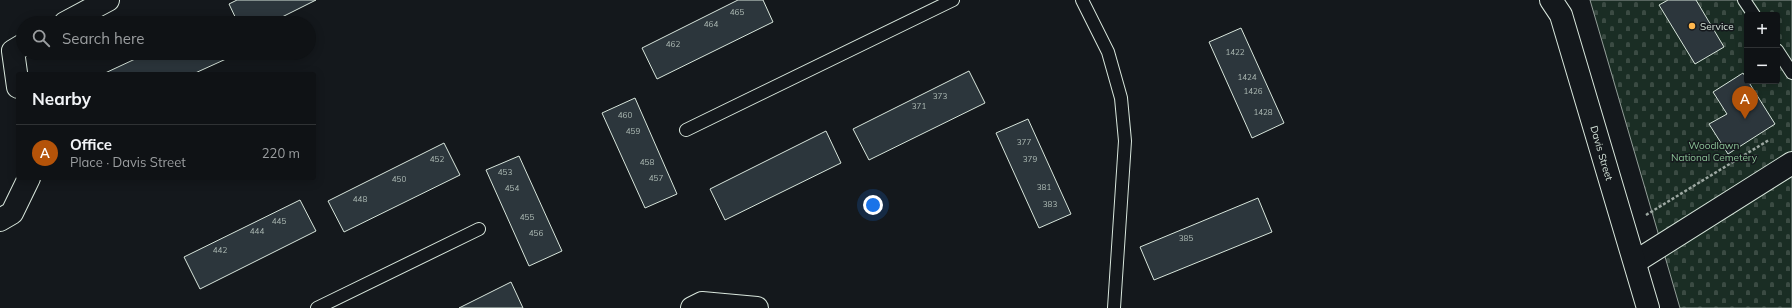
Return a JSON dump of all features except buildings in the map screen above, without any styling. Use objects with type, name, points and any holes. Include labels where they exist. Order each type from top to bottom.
[{"type":"street","points":[[78,16],[108,0]]},
{"type":"street","name":"Davis Street","points":[[1551,0],[1561,15],[1648,308]]},
{"type":"street","points":[[16,49],[13,51],[16,73]]},
{"type":"street","points":[[1634,262],[1792,163]]},
{"type":"street","points":[[0,220],[12,213],[28,180]]},
{"type":"street","points":[[692,308],[702,303],[757,308]]},
{"type":"lane","points":[[686,130],[953,0]]},
{"type":"lane","points":[[1082,0],[1108,52],[1121,98],[1125,141],[1114,308]]},
{"type":"lane","points":[[1744,0],[1752,12]]},
{"type":"lane","points":[[1780,55],[1792,73]]},
{"type":"lane","points":[[317,308],[479,229]]},
{"type":"path","points":[[1624,228],[1769,140]]},
{"type":"green space","name":"Woodlawn National Cemetery","points":[[1590,0],[1792,0],[1792,308],[1680,308]]},
{"type":"place","name":"Service","points":[[1692,26]]},
{"type":"place","name":"Office","points":[[1745,119]]}]
